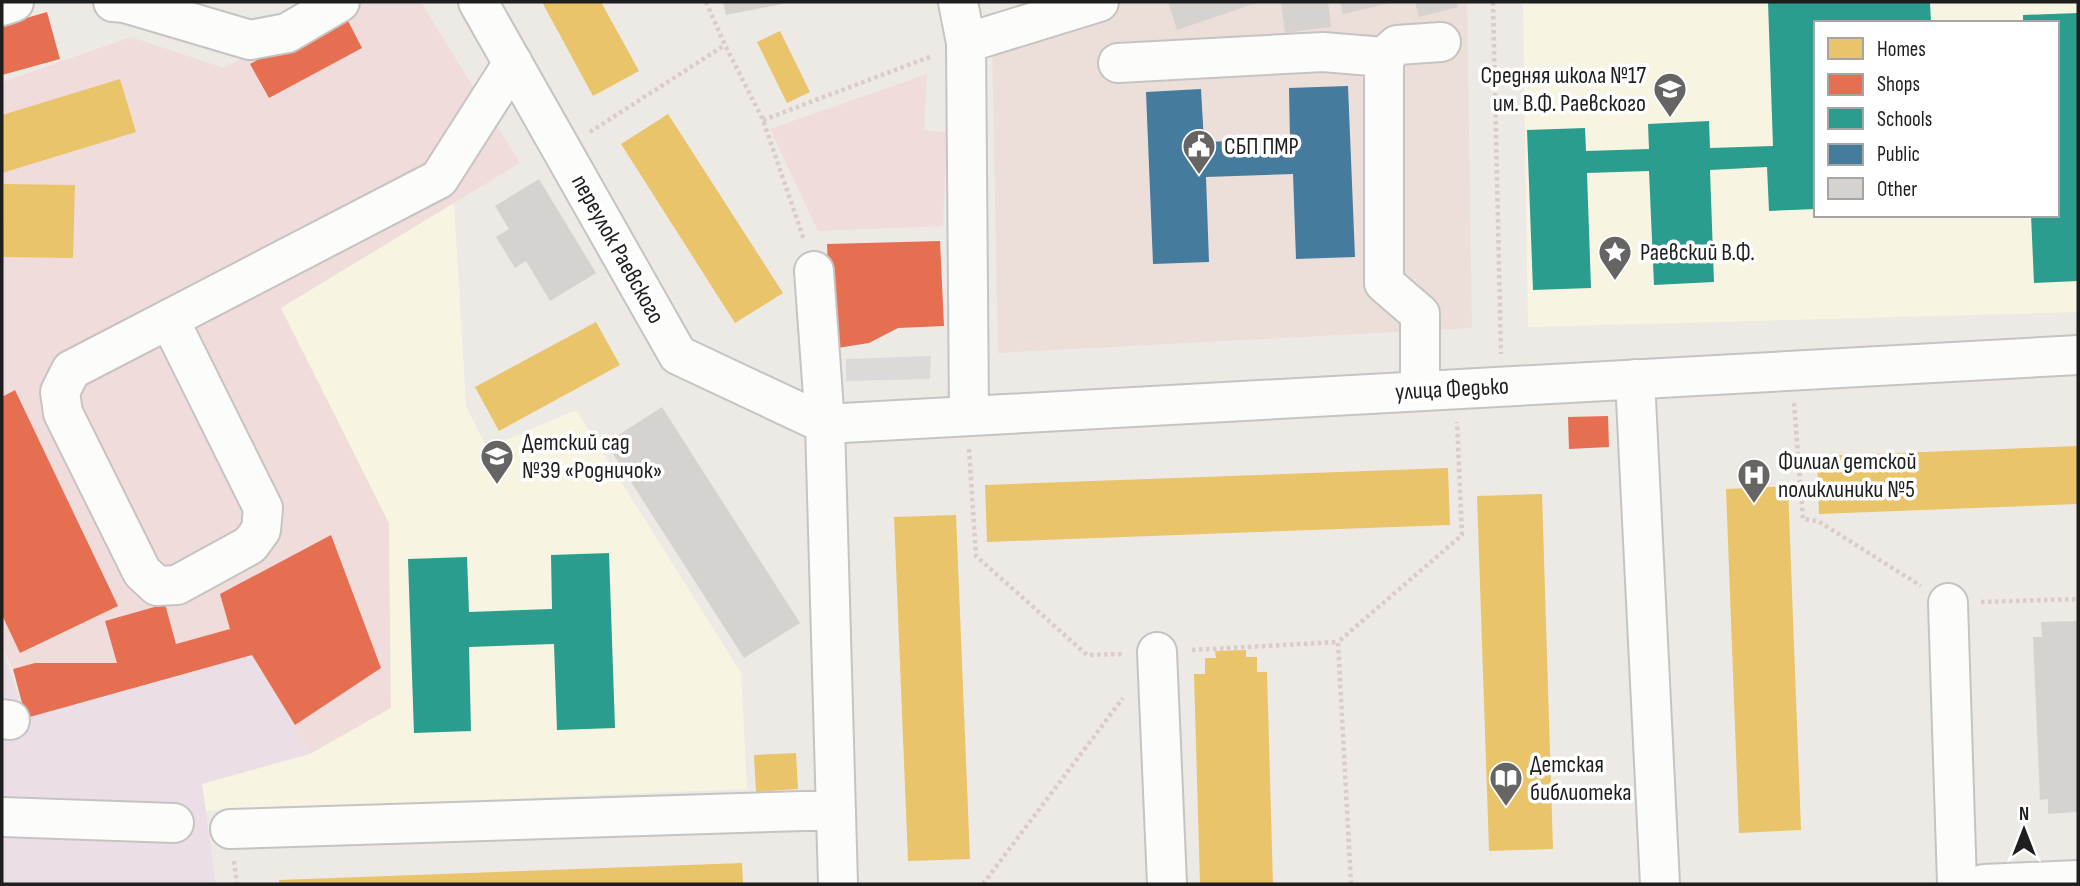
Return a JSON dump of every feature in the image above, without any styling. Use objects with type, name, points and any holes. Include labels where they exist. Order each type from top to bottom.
[{"type":"street","points":[[2,6],[14,2]]},
{"type":"street","points":[[113,2],[125,3],[250,40],[287,33],[340,2]]},
{"type":"street","name":"переулок Раевского","points":[[478,2],[677,355],[825,424]]},
{"type":"street","points":[[958,2],[966,43],[969,432]]},
{"type":"street","points":[[966,43],[1099,2]]},
{"type":"street","points":[[1420,391],[1420,314],[1384,283],[1384,57],[1397,44],[1441,43]]},
{"type":"street","points":[[1118,63],[1323,52],[1384,57]]},
{"type":"street","points":[[169,319],[263,508],[261,530],[250,545],[177,585],[157,586],[142,572],[62,413],[60,392],[71,370],[169,319],[439,179],[513,63]]},
{"type":"street","points":[[814,271],[825,424],[838,884]]},
{"type":"street","name":"улица Федько","points":[[825,424],[969,432],[1420,391],[2078,355]]},
{"type":"street","points":[[1635,379],[1660,884]]},
{"type":"street","points":[[1948,603],[1957,884]]},
{"type":"street","points":[[1157,652],[1167,884]]},
{"type":"street","points":[[230,829],[836,810]]},
{"type":"street","points":[[2,817],[174,823]]},
{"type":"street","points":[[1984,884],[2078,880]]},
{"type":"path","points":[[706,2],[763,120],[814,271]]},
{"type":"path","points":[[1493,2],[1502,386]]},
{"type":"path","points":[[763,120],[966,43]]},
{"type":"path","points":[[580,138],[725,45]]},
{"type":"path","points":[[1794,404],[1803,519],[1818,521],[1948,603],[2078,599]]},
{"type":"path","points":[[969,432],[976,556],[1087,655],[1338,642],[1462,535],[1457,422]]},
{"type":"path","points":[[1338,642],[1351,884]]},
{"type":"path","points":[[983,884],[1124,697]]},
{"type":"shaded area","points":[[345,2],[421,2],[520,163],[281,308],[389,523],[391,708],[310,754],[252,655],[26,718],[13,669],[2,647],[2,82],[131,37],[224,68]]},
{"type":"shaded area","points":[[1125,2],[1467,2],[1472,328],[998,353],[992,44]]},
{"type":"shaded area","name":"Средняя школа №17 им. В.Ф. Раевского","points":[[1523,2],[2078,2],[2078,312],[1528,327]]},
{"type":"shaded area","points":[[927,74],[924,130],[947,132],[943,226],[818,231],[770,129]]},
{"type":"shaded area","name":"Детский сад №39 «Родничок»","points":[[454,203],[466,406],[487,448],[576,410],[741,673],[747,789],[206,811],[202,784],[310,754],[391,708],[389,523],[281,308]]},
{"type":"shaded area","points":[[931,356],[930,379],[846,381],[846,359]]},
{"type":"shaded area","points":[[2,647],[26,718],[252,655],[310,754],[202,784],[216,884],[2,884]]},
{"type":"building: Homes","points":[[542,2],[601,2],[639,71],[593,96]]},
{"type":"building: Homes","points":[[780,31],[810,92],[787,103],[757,42]]},
{"type":"building: Homes","points":[[120,79],[136,132],[2,173],[2,115]]},
{"type":"building: Homes","points":[[668,114],[783,293],[735,323],[621,144]]},
{"type":"building: Homes","points":[[4,184],[75,185],[73,258],[3,257]]},
{"type":"building: Homes","points":[[596,322],[620,365],[499,431],[475,387]]},
{"type":"building: Homes","points":[[2078,446],[2078,504],[1819,514],[1817,456]]},
{"type":"building: Homes","points":[[1448,468],[1450,525],[987,542],[985,485]]},
{"type":"building: Homes","points":[[1788,486],[1801,830],[1739,833],[1726,489]]},
{"type":"building: Homes","points":[[1542,494],[1553,849],[1489,851],[1477,496]]},
{"type":"building: Homes","points":[[956,515],[970,859],[908,861],[894,517]]},
{"type":"building: Homes","points":[[1246,650],[1246,657],[1257,657],[1257,672],[1267,672],[1273,884],[1200,884],[1194,674],[1205,674],[1205,658],[1216,658],[1215,651]]},
{"type":"building: Homes","points":[[796,753],[798,789],[756,792],[754,755]]},
{"type":"building: Homes","points":[[742,863],[743,884],[280,884],[279,880]]},
{"type":"building: Shops","points":[[47,12],[60,59],[2,75],[2,25]]},
{"type":"building: Shops","points":[[344,13],[362,48],[269,98],[250,64]]},
{"type":"building: Shops","points":[[940,241],[944,326],[898,328],[869,343],[831,349],[827,244]]},
{"type":"building: Shops","points":[[15,390],[118,606],[20,653],[2,615],[2,397]]},
{"type":"building: Shops","points":[[1608,416],[1609,447],[1569,449],[1568,417]]},
{"type":"building: Shops","points":[[331,535],[381,668],[295,725],[252,655],[26,718],[13,669],[35,663],[117,663],[105,621],[165,604],[176,644],[230,629],[220,594]]},
{"type":"building: Schools","points":[[1768,2],[1930,2],[1931,21],[1814,21],[1814,209],[1769,211],[1767,167],[1710,170],[1714,282],[1654,285],[1649,171],[1587,173],[1591,288],[1533,290],[1527,130],[1585,128],[1586,151],[1649,149],[1648,124],[1709,121],[1710,148],[1773,146]]},
{"type":"building: Schools","points":[[2078,13],[2078,281],[2034,283],[2031,217],[2059,217],[2059,21],[2023,21],[2023,15]]},
{"type":"building: Schools","points":[[609,553],[615,728],[557,730],[554,644],[469,647],[471,731],[414,733],[408,559],[467,557],[469,612],[552,609],[551,555]]},
{"type":"building: Public","name":"СБП ПМР","points":[[1348,86],[1355,257],[1296,259],[1293,174],[1206,177],[1209,262],[1153,264],[1146,92],[1201,89],[1204,142],[1290,139],[1289,88]]},
{"type":"building: Other","points":[[723,2],[787,2],[787,3],[726,15]]},
{"type":"building: Other","points":[[1168,2],[1259,2],[1177,30]]},
{"type":"building: Other","points":[[1281,2],[1328,2],[1331,27],[1285,33]]},
{"type":"building: Other","points":[[1340,2],[1390,2],[1390,3],[1343,14]]},
{"type":"building: Other","points":[[1415,2],[1457,2],[1458,7],[1419,17]]},
{"type":"building: Other","points":[[539,179],[596,273],[550,301],[526,261],[515,268],[496,237],[509,229],[495,206]]},
{"type":"building: Other","points":[[662,407],[800,623],[744,658],[606,443]]},
{"type":"building: Other","points":[[2078,621],[2078,812],[2048,814],[2048,799],[2040,800],[2033,637],[2042,637],[2041,622]]},
{"type":"place","name":"Средняя школа №17 им. В.Ф. Раевского","points":[[1670,119]]},
{"type":"place","name":"СБП ПМР","points":[[1199,176]]},
{"type":"place","name":"Раевский В.Ф.","points":[[1615,282]]},
{"type":"place","name":"Детский сад №39 «Родничок»","points":[[497,486]]},
{"type":"place","name":"Филиал детской поликлиники №5","points":[[1754,505]]},
{"type":"place","name":"Детская библиотека","points":[[1506,808]]}]
